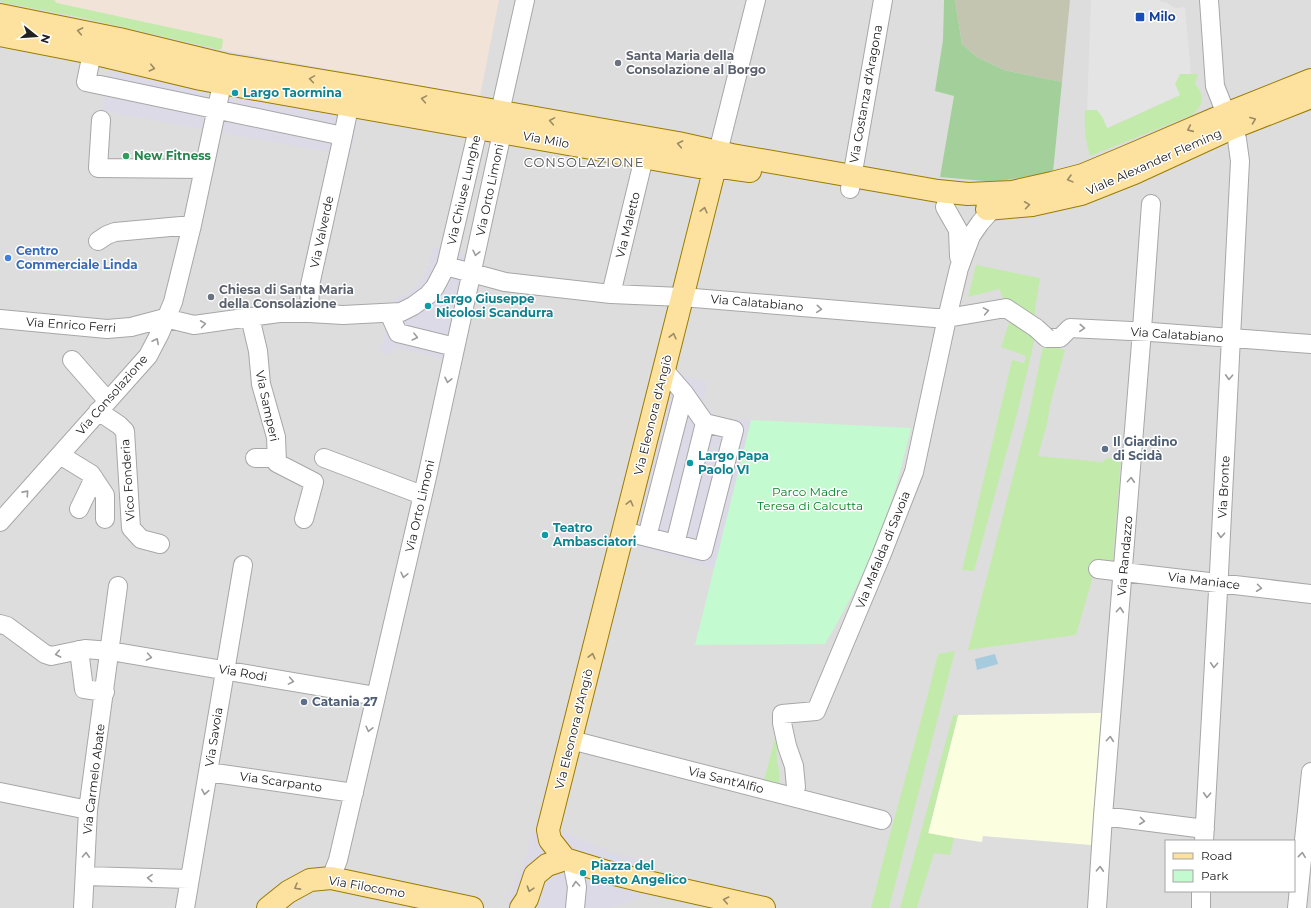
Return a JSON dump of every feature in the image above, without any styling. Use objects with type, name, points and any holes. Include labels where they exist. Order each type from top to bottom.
[{"type":"main road","points":[[0,14],[116,49],[224,74],[357,97]]},
{"type":"main road","points":[[0,35],[92,53],[116,49]]},
{"type":"main road","name":"Viale Alexander Fleming","points":[[851,182],[945,207],[968,209],[1032,205],[1081,194],[1134,173],[1231,125],[1311,80]]},
{"type":"main road","name":"Via Milo","points":[[357,97],[478,129],[501,123]]},
{"type":"main road","name":"Via Milo","points":[[357,97],[646,148],[699,167],[716,160],[851,182]]},
{"type":"main road","name":"Viale Alexander Fleming","points":[[851,182],[968,194],[1012,192],[1052,184],[1083,175],[1311,98]]},
{"type":"main road","name":"Via Eleonora d'Angiò","points":[[569,860],[550,840],[548,830],[716,160]]},
{"type":"main road","points":[[521,908],[527,899],[535,875],[547,865],[569,860],[607,872],[764,908]]},
{"type":"main road","name":"Via Filocomo","points":[[268,908],[288,892],[310,880],[331,878],[412,902],[472,908]]},
{"type":"street","name":"Via Orto Limoni","points":[[331,878],[338,860],[354,793],[456,347],[472,273],[525,0]]},
{"type":"street","name":"Via Eleonora d'Angiò","points":[[716,160],[756,0]]},
{"type":"street","name":"Via Costanza d'Aragona","points":[[851,182],[882,0]]},
{"type":"street","name":"Via Bronte","points":[[1204,835],[1219,582],[1240,161],[1237,139],[1215,86],[1209,0]]},
{"type":"street","points":[[92,53],[86,82],[217,109],[341,144]]},
{"type":"street","name":"Via Consolazione","points":[[0,522],[148,356],[160,332],[173,302],[192,225],[224,74]]},
{"type":"street","name":"Via Valverde","points":[[309,313],[310,285],[341,144],[357,97]]},
{"type":"street","points":[[101,120],[98,168],[204,169]]},
{"type":"street","name":"Via Chiuse Lunghe","points":[[390,313],[401,312],[421,301],[435,287],[448,258],[478,129]]},
{"type":"street","name":"Via Maletto","points":[[611,294],[646,148]]},
{"type":"street","name":"Via Randazzo","points":[[1097,908],[1151,204]]},
{"type":"street","points":[[945,207],[958,230],[960,244],[959,268]]},
{"type":"street","points":[[959,268],[971,236],[993,208]]},
{"type":"street","points":[[98,241],[114,232],[192,225]]},
{"type":"street","name":"Via Calatabiano","points":[[448,258],[472,273],[505,282],[611,294],[682,298],[935,318],[947,318],[1006,308],[1041,333],[1060,338],[1070,328],[1311,344]]},
{"type":"street","name":"Via Mafalda di Savoia","points":[[793,797],[796,787],[794,766],[787,746],[782,723],[782,714],[816,711],[882,556],[914,472],[959,268]]},
{"type":"street","points":[[165,318],[194,325],[279,313],[343,315],[390,313],[398,333],[456,347]]},
{"type":"street","name":"Via Samperi","points":[[250,317],[258,351],[261,384],[276,438],[277,463],[314,482],[304,519]]},
{"type":"street","name":"Via Enrico Ferri","points":[[0,319],[107,329],[131,328],[165,318]]},
{"type":"street","name":"Vico Fonderia","points":[[72,360],[103,406],[125,431],[131,528],[141,539],[160,544]]},
{"type":"street","points":[[623,531],[703,551],[734,430],[705,423],[684,393],[664,370]]},
{"type":"street","points":[[647,537],[684,393]]},
{"type":"street","points":[[675,544],[705,423]]},
{"type":"street","points":[[60,455],[91,474],[94,478],[105,495],[105,519]]},
{"type":"street","points":[[255,458],[276,458]]},
{"type":"street","points":[[324,458],[422,495]]},
{"type":"street","points":[[79,509],[94,478]]},
{"type":"street","name":"Via Savoia","points":[[185,908],[243,565]]},
{"type":"street","name":"Via Maniace","points":[[1098,569],[1311,594]]},
{"type":"street","name":"Via Carmelo Abate","points":[[83,908],[88,810],[118,586]]},
{"type":"street","name":"Via Rodi","points":[[0,624],[7,626],[45,654],[51,656],[85,649],[110,651],[376,696]]},
{"type":"street","points":[[79,650],[84,689],[105,692]]},
{"type":"street","name":"Via Sant'Alfio","points":[[571,740],[882,820]]},
{"type":"street","name":"Via Scarpanto","points":[[208,772],[354,793]]},
{"type":"street","points":[[1297,908],[1311,772]]},
{"type":"street","points":[[0,792],[88,810]]},
{"type":"street","points":[[1103,816],[1204,835]]},
{"type":"street","points":[[569,860],[577,886],[575,908]]},
{"type":"street","points":[[85,876],[190,879]]},
{"type":"street","points":[[1200,908],[1201,892]]},
{"type":"shaded area","points":[[0,0],[1311,0],[1311,908],[0,908]]},
{"type":"shaded area","points":[[54,0],[499,0],[480,96],[220,50],[222,48],[56,3]]},
{"type":"shaded area","points":[[955,0],[1070,0],[1062,82],[1004,70],[977,57],[962,44]]},
{"type":"shaded area","points":[[1091,0],[1160,0],[1161,2],[1165,2],[1175,8],[1185,7],[1191,74],[1180,74],[1175,84],[1180,95],[1107,128],[1103,118],[1097,110],[1087,110]]},
{"type":"shaded area","name":"Largo Taormina","points":[[121,27],[229,52],[367,76],[351,154],[317,150],[102,111]]},
{"type":"shaded area","name":"Largo Giuseppe Nicolosi Scandurra","points":[[433,247],[475,257],[452,361],[395,347],[392,355],[380,352],[393,299],[405,295],[414,288],[424,276],[429,264]]},
{"type":"shaded area","name":"Largo Papa Paolo VI","points":[[664,370],[707,382],[704,402],[715,417],[751,420],[714,568],[621,543]]},
{"type":"shaded area","points":[[1101,713],[1091,845],[983,836],[982,842],[928,834],[958,715]]},
{"type":"shaded area","name":"Piazza del Beato Angelico","points":[[533,830],[560,830],[610,852],[650,862],[640,898],[610,908],[507,908],[509,896],[526,857]]},
{"type":"green space","points":[[0,0],[54,0],[57,3],[223,39],[222,48],[220,50],[83,18],[0,2]]},
{"type":"green space","points":[[944,0],[955,0],[962,44],[977,57],[1004,70],[1062,82],[1053,172],[995,182],[940,177],[954,96],[935,91],[943,40]]},
{"type":"green space","points":[[1180,73],[1198,74],[1195,83],[1202,96],[1202,100],[1199,107],[1192,115],[1090,156],[1085,133],[1085,110],[1097,110],[1108,128],[1180,95],[1175,84]]},
{"type":"green space","points":[[976,265],[1040,278],[1035,310],[1034,341],[1029,364],[1016,418],[974,571],[962,570],[1012,360],[1024,363],[1026,356],[1001,347],[1009,323],[1017,321],[1020,312],[1003,298],[999,289],[968,297]]},
{"type":"green space","points":[[1044,342],[1049,346],[1065,350],[1038,456],[1102,462],[1107,458],[1121,459],[1113,561],[1096,559],[1092,580],[1076,635],[968,650],[1028,418]]},
{"type":"green space","name":"Parco Madre Teresa di Calcutta","points":[[751,420],[911,428],[894,493],[878,539],[854,592],[825,644],[695,645]]},
{"type":"green space","points":[[955,651],[889,908],[871,908],[938,654]]},
{"type":"green space","points":[[953,715],[958,715],[928,833],[954,838],[950,855],[934,853],[917,908],[900,908]]},
{"type":"green space","points":[[778,727],[777,760],[780,775],[779,783],[764,780]]},
{"type":"water","points":[[995,654],[998,664],[977,670],[975,659]]},
{"type":"place","name":"Milo","points":[[1140,17]]},
{"type":"place","name":"Santa Maria della Consolazione al Borgo","points":[[618,63]]},
{"type":"place","name":"Largo Taormina","points":[[235,93]]},
{"type":"place","name":"New Fitness","points":[[126,156]]},
{"type":"place","name":"Centro Commerciale Linda","points":[[8,258]]},
{"type":"place","name":"Chiesa di Santa Maria della Consolazione","points":[[211,297]]},
{"type":"place","name":"Largo Giuseppe Nicolosi Scandurra","points":[[428,306]]},
{"type":"place","name":"Il Giardino di Scidà","points":[[1105,449]]},
{"type":"place","name":"Largo Papa Paolo VI","points":[[690,463]]},
{"type":"place","name":"Teatro Ambasciatori","points":[[545,535]]},
{"type":"place","name":"Catania 27","points":[[304,702]]},
{"type":"place","name":"Piazza del Beato Angelico","points":[[583,873]]},
{"type":"district","name":"CONSOLAZIONE","points":[[584,162]]}]
